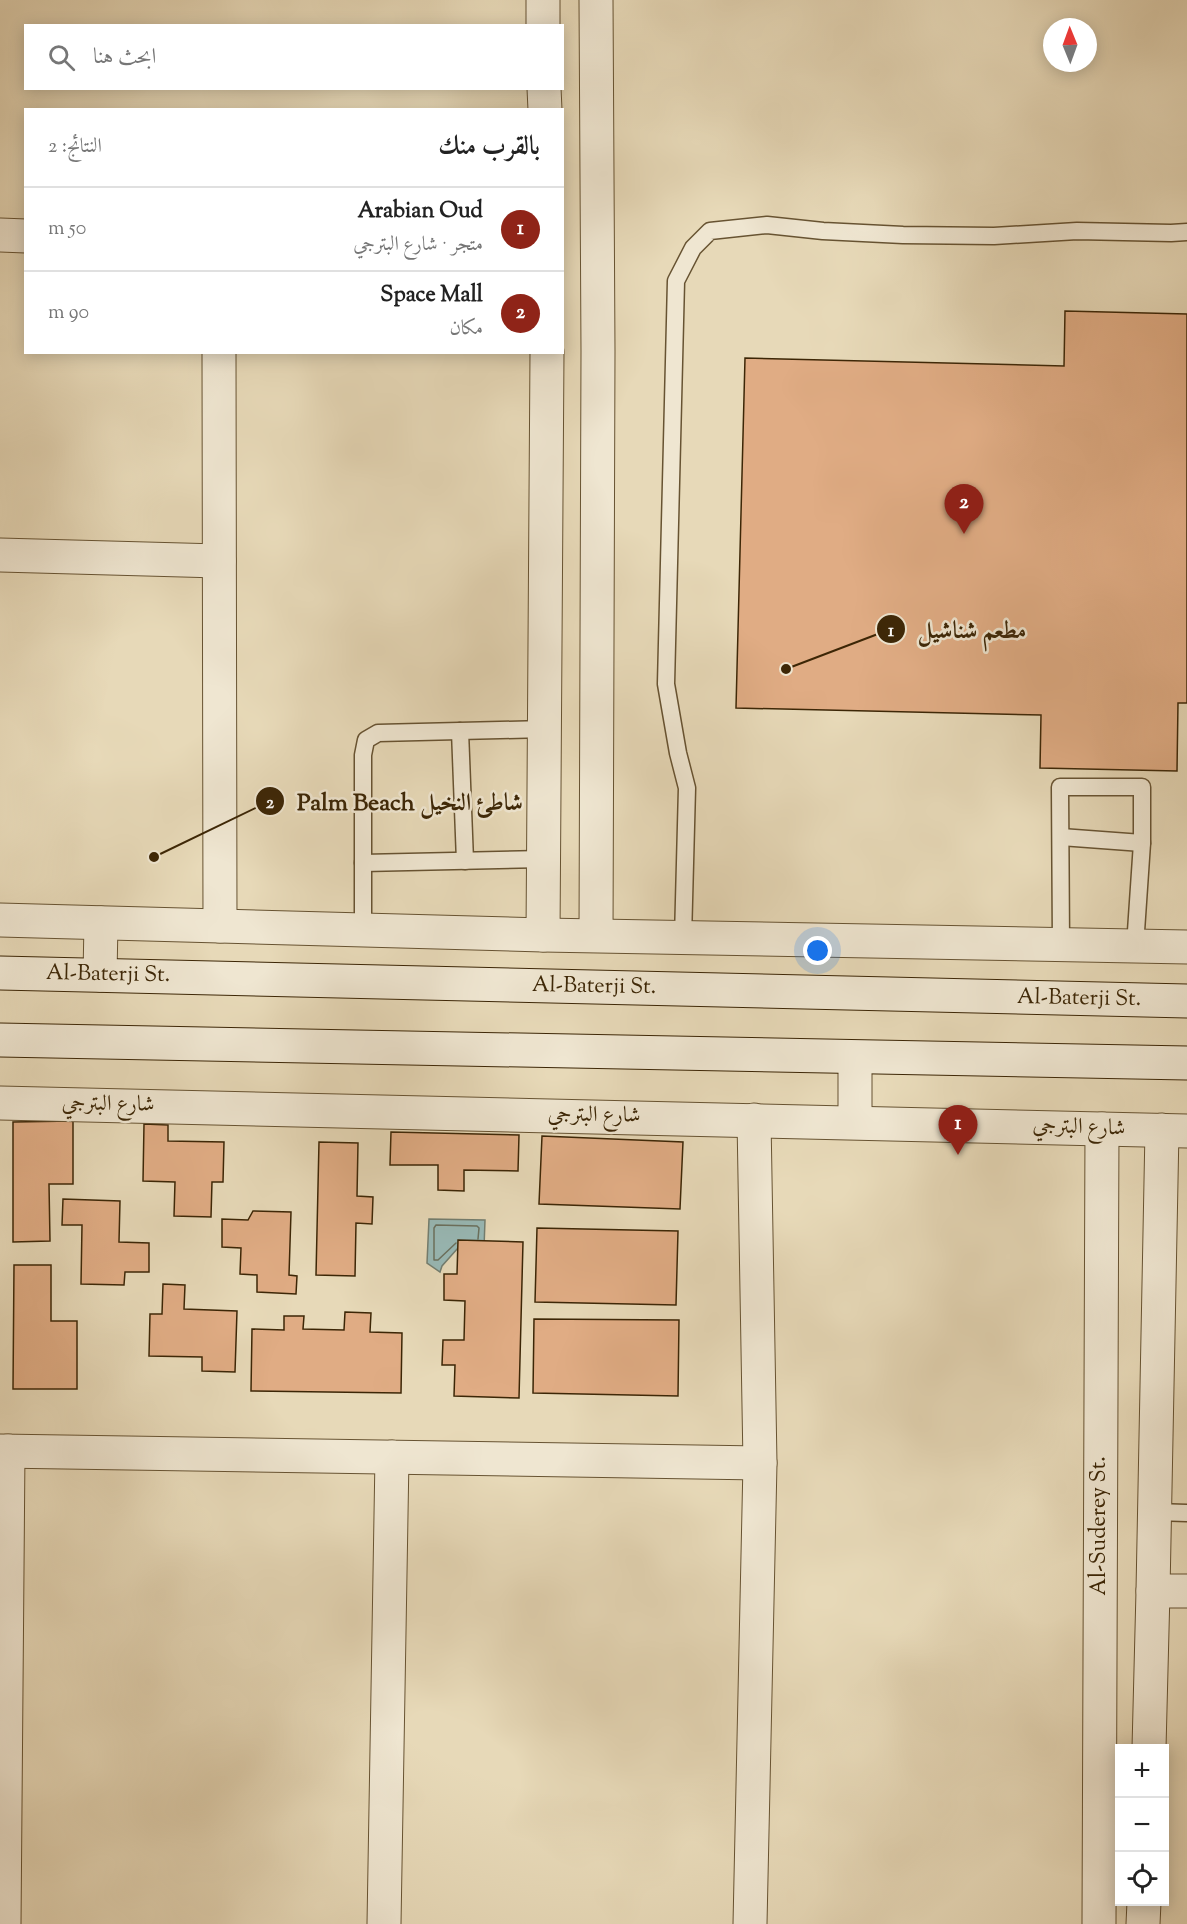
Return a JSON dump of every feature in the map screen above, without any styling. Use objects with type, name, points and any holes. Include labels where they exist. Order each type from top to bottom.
[{"type":"street","points":[[543,0],[543,24]]},
{"type":"street","points":[[596,0],[598,399],[596,935]]},
{"type":"street","points":[[544,90],[545,108]]},
{"type":"street","points":[[0,235],[24,236]]},
{"type":"street","points":[[219,354],[220,926]]},
{"type":"street","points":[[543,935],[547,354]]},
{"type":"street","points":[[0,555],[219,561]]},
{"type":"street","points":[[0,920],[543,935],[1187,947]]},
{"type":"street","points":[[100,975],[101,923]]},
{"type":"street","name":"Al-Baterji St.","points":[[0,973],[1187,1001]]},
{"type":"street","points":[[0,1040],[1187,1064]]},
{"type":"street","points":[[855,1058],[855,1122]]},
{"type":"street","name":"شارع البترجي","points":[[0,1103],[1174,1131]]},
{"type":"street","points":[[750,1924],[760,1463],[754,1120]]},
{"type":"street","name":"Al-Suderey St.","points":[[1099,1924],[1102,1129]]},
{"type":"street","points":[[1149,1744],[1155,1512],[1174,1131]]},
{"type":"street","points":[[4,1924],[2,1812],[4,1451],[760,1463]]},
{"type":"street","points":[[384,1924],[392,1457]]},
{"type":"street","points":[[1154,1591],[1187,1591]]},
{"type":"street","points":[[1143,1924],[1144,1906]]},
{"type":"lane","points":[[683,938],[687,788],[678,753],[666,684],[676,281],[693,248],[710,231],[767,225],[823,231],[903,235],[994,236],[1077,231],[1187,232]]},
{"type":"lane","points":[[363,930],[363,755],[366,740],[378,733],[544,729]]},
{"type":"lane","points":[[460,731],[465,861]]},
{"type":"lane","points":[[1061,945],[1060,787],[1142,787],[1142,843],[1135,946]]},
{"type":"lane","points":[[1060,837],[1142,843]]},
{"type":"lane","points":[[363,863],[543,859]]},
{"type":"lane","points":[[1155,1512],[1187,1512]]},
{"type":"water","points":[[429,1219],[485,1220],[484,1248],[458,1248],[442,1266],[440,1272],[427,1263]]},
{"type":"building","points":[[1065,311],[1187,314],[1187,703],[1178,703],[1177,771],[1040,768],[1041,715],[736,708],[745,358],[1064,366]]},
{"type":"building","points":[[73,1121],[73,1184],[49,1184],[50,1241],[13,1242],[13,1122]]},
{"type":"building","points":[[144,1124],[168,1125],[168,1141],[224,1142],[223,1182],[212,1182],[211,1217],[174,1216],[175,1182],[143,1181]]},
{"type":"building","points":[[391,1132],[519,1135],[518,1171],[464,1170],[464,1191],[438,1190],[438,1165],[390,1165]]},
{"type":"building","points":[[542,1136],[683,1142],[680,1209],[539,1204]]},
{"type":"building","points":[[319,1142],[358,1143],[357,1196],[373,1197],[372,1224],[356,1223],[355,1276],[316,1275]]},
{"type":"building","points":[[63,1199],[120,1201],[119,1242],[149,1243],[149,1272],[125,1272],[124,1285],[81,1284],[82,1225],[62,1225]]},
{"type":"building","points":[[253,1211],[291,1212],[289,1275],[297,1276],[296,1294],[257,1292],[257,1275],[240,1274],[241,1248],[222,1247],[222,1219],[248,1220]]},
{"type":"building","points":[[537,1228],[678,1231],[676,1305],[535,1302]]},
{"type":"building","points":[[458,1240],[523,1242],[519,1398],[454,1396],[455,1365],[442,1365],[443,1340],[464,1340],[465,1301],[444,1300],[444,1274],[457,1274]]},
{"type":"building","points":[[14,1265],[51,1265],[51,1321],[77,1321],[77,1389],[13,1389]]},
{"type":"building","points":[[163,1284],[185,1285],[184,1309],[237,1311],[235,1372],[202,1371],[202,1357],[149,1356],[150,1314],[162,1314]]},
{"type":"building","points":[[345,1312],[371,1313],[370,1332],[402,1333],[401,1393],[251,1391],[252,1329],[284,1330],[284,1316],[304,1316],[303,1329],[344,1330]]},
{"type":"building","points":[[534,1319],[679,1320],[678,1396],[533,1393]]},
{"type":"place","name":"Space Mall","points":[[964,534]]},
{"type":"place","name":"مطعم شناشيل","points":[[786,669]]},
{"type":"place","name":"Palm Beach شاطئ النخيل","points":[[154,857]]},
{"type":"place","name":"Arabian Oud","points":[[958,1155]]}]
